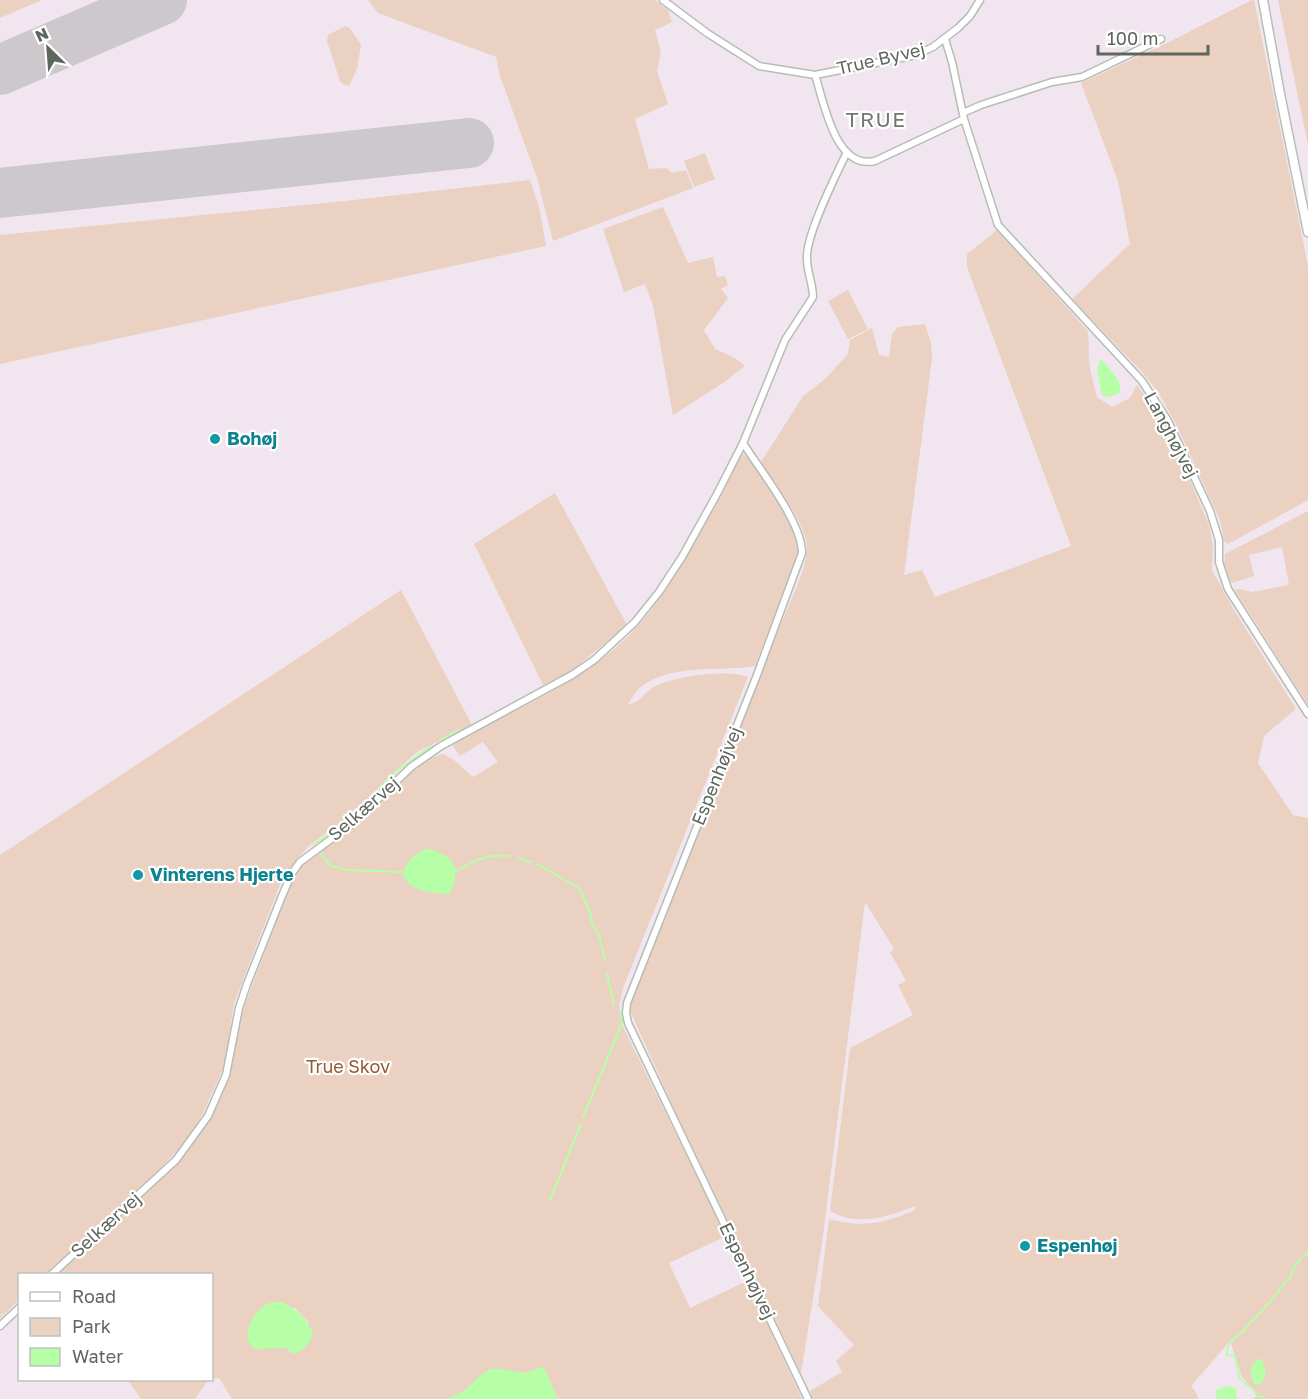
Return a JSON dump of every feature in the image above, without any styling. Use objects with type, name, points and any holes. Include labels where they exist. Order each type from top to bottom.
[{"type":"street","name":"True Byvej","points":[[663,0],[707,33],[759,66],[815,75],[916,54],[945,39],[970,16],[980,0]]},
{"type":"street","points":[[1263,0],[1308,232]]},
{"type":"street","name":"True Byvej","points":[[945,39],[964,116]]},
{"type":"street","points":[[743,443],[785,339],[813,297],[807,264],[808,244],[847,152],[866,163],[875,161],[981,105],[1052,82],[1082,77],[1161,39]]},
{"type":"street","name":"True Byvej","points":[[815,75],[837,138],[847,152]]},
{"type":"street","name":"Langhøjvej","points":[[964,116],[998,225],[1142,381],[1159,404],[1210,511],[1218,540],[1219,562],[1228,589],[1308,714]]},
{"type":"street","name":"Selkærvej","points":[[54,1273],[176,1160],[208,1116],[226,1075],[239,1008],[247,984],[282,896],[292,873],[300,862],[353,823],[396,780],[429,754],[464,732],[572,675],[616,641],[659,592],[682,557],[743,443]]},
{"type":"street","name":"Espenhøjvej","points":[[743,443],[793,521],[801,539],[802,553],[757,675],[627,1003],[626,1013],[628,1023],[654,1082],[699,1170],[808,1399]]},
{"type":"street","points":[[0,1326],[18,1309]]},
{"type":"green space","points":[[0,0],[42,0],[0,18]]},
{"type":"green space","points":[[368,0],[655,0],[668,10],[672,22],[655,30],[661,52],[657,71],[668,104],[635,119],[649,169],[666,168],[672,173],[686,170],[693,188],[553,241],[537,178],[500,76],[496,57],[378,13]]},
{"type":"green space","points":[[1254,0],[1308,266],[1308,500],[1228,544],[1224,541],[1220,520],[1175,422],[1158,392],[1143,373],[1072,299],[1130,244],[1118,181],[1081,83]]},
{"type":"green space","points":[[1278,0],[1308,0],[1308,145]]},
{"type":"green space","points":[[345,26],[350,28],[361,45],[357,69],[349,86],[340,81],[327,41],[328,35]]},
{"type":"green space","points":[[705,153],[715,179],[694,187],[684,161]]},
{"type":"green space","points":[[530,180],[539,207],[546,246],[0,364],[0,235]]},
{"type":"green space","points":[[663,207],[688,263],[713,257],[717,277],[725,276],[728,285],[721,289],[728,298],[704,330],[715,349],[735,358],[745,366],[673,415],[653,305],[645,284],[624,292],[603,229]]},
{"type":"green space","points":[[997,230],[1087,330],[1092,378],[1097,397],[1112,407],[1130,398],[1137,385],[1166,424],[1209,525],[1213,547],[1212,570],[1234,610],[1296,709],[1264,736],[1258,763],[1293,815],[1308,818],[1308,1399],[1253,1399],[1258,1395],[1242,1377],[1230,1341],[1191,1386],[1198,1399],[813,1399],[810,1391],[842,1372],[836,1361],[854,1345],[818,1306],[829,1219],[863,1224],[873,1223],[893,1219],[915,1210],[915,1206],[872,1219],[851,1219],[830,1211],[850,1048],[913,1015],[898,985],[906,981],[890,952],[894,949],[865,902],[822,1243],[801,1373],[677,1115],[631,1013],[630,1004],[633,991],[804,566],[807,546],[800,524],[761,462],[803,396],[825,379],[848,354],[850,340],[872,328],[879,355],[889,357],[892,334],[898,327],[925,324],[931,343],[932,359],[904,575],[922,570],[935,597],[1071,546],[967,267],[967,254]]},
{"type":"green space","points":[[848,290],[868,329],[848,339],[828,301]]},
{"type":"green space","name":"True Skov","points":[[743,454],[785,512],[794,529],[798,557],[755,666],[668,674],[642,686],[628,704],[636,702],[654,687],[674,680],[714,674],[748,677],[623,988],[619,1007],[623,1027],[726,1236],[669,1263],[690,1308],[747,1281],[802,1399],[232,1399],[219,1378],[213,1379],[213,1273],[55,1273],[74,1260],[174,1165],[198,1137],[227,1081],[242,1013],[290,885],[309,859],[364,819],[420,765],[432,758],[443,754],[454,760],[473,777],[498,762],[483,742],[460,756],[452,745],[572,680],[622,642],[644,619],[663,593],[722,495]],"holes":[[[294,1307],[308,1322],[293,1354],[287,1348]]]},
{"type":"green space","points":[[555,493],[627,625],[570,672],[543,685],[474,544]]},
{"type":"green space","points":[[1308,511],[1308,705],[1235,590],[1252,592],[1289,585],[1282,547],[1249,555],[1254,576],[1232,583],[1224,569],[1225,554]]},
{"type":"green space","points":[[401,590],[472,725],[417,752],[353,814],[311,844],[296,860],[281,882],[234,1003],[224,1067],[202,1115],[184,1143],[159,1170],[47,1273],[18,1273],[18,1301],[0,1318],[0,855]]},
{"type":"green space","points":[[129,1381],[207,1381],[195,1399],[141,1399]]},
{"type":"water","points":[[1100,359],[1119,381],[1119,392],[1114,395],[1105,397],[1102,395],[1097,370]]},
{"type":"water","points":[[425,849],[442,854],[453,863],[455,877],[449,894],[418,889],[410,885],[403,876],[410,860]]},
{"type":"water","points":[[282,1302],[297,1311],[307,1323],[313,1333],[308,1344],[301,1351],[293,1354],[287,1348],[254,1349],[248,1338],[253,1318],[267,1304]]},
{"type":"water","points":[[1262,1359],[1266,1372],[1262,1383],[1254,1384],[1251,1367]]},
{"type":"water","points":[[544,1368],[558,1399],[448,1399],[465,1390],[491,1369],[526,1373]]},
{"type":"water","points":[[1230,1386],[1236,1388],[1237,1399],[1217,1399],[1215,1390]]},
{"type":"waterway","points":[[440,740],[458,730]]},
{"type":"waterway","points":[[313,845],[352,819],[393,774],[431,746]]},
{"type":"waterway","points":[[320,853],[331,866],[346,870],[404,872]]},
{"type":"waterway","points":[[456,871],[488,857],[509,856]]},
{"type":"waterway","points":[[518,858],[531,862]]},
{"type":"waterway","points":[[537,864],[579,888],[590,912],[592,924],[599,935],[605,960]]},
{"type":"waterway","points":[[607,974],[614,1005]]},
{"type":"waterway","points":[[583,1117],[623,1021],[620,1012]]},
{"type":"waterway","points":[[550,1200],[581,1124]]},
{"type":"waterway","points":[[1304,1255],[1308,1253]]},
{"type":"waterway","points":[[1264,1399],[1262,1396],[1258,1397],[1253,1389],[1240,1379],[1235,1356],[1227,1355],[1228,1346],[1291,1277],[1292,1271],[1301,1258]]},
{"type":"runway","points":[[0,70],[162,0]]},
{"type":"runway","points":[[0,193],[469,143]]},
{"type":"place","name":"Bohøj","points":[[215,439]]},
{"type":"place","name":"Vinterens Hjerte","points":[[138,875]]},
{"type":"place","name":"Espenhøj","points":[[1025,1246]]},
{"type":"district","name":"TRUE","points":[[876,120]]}]
